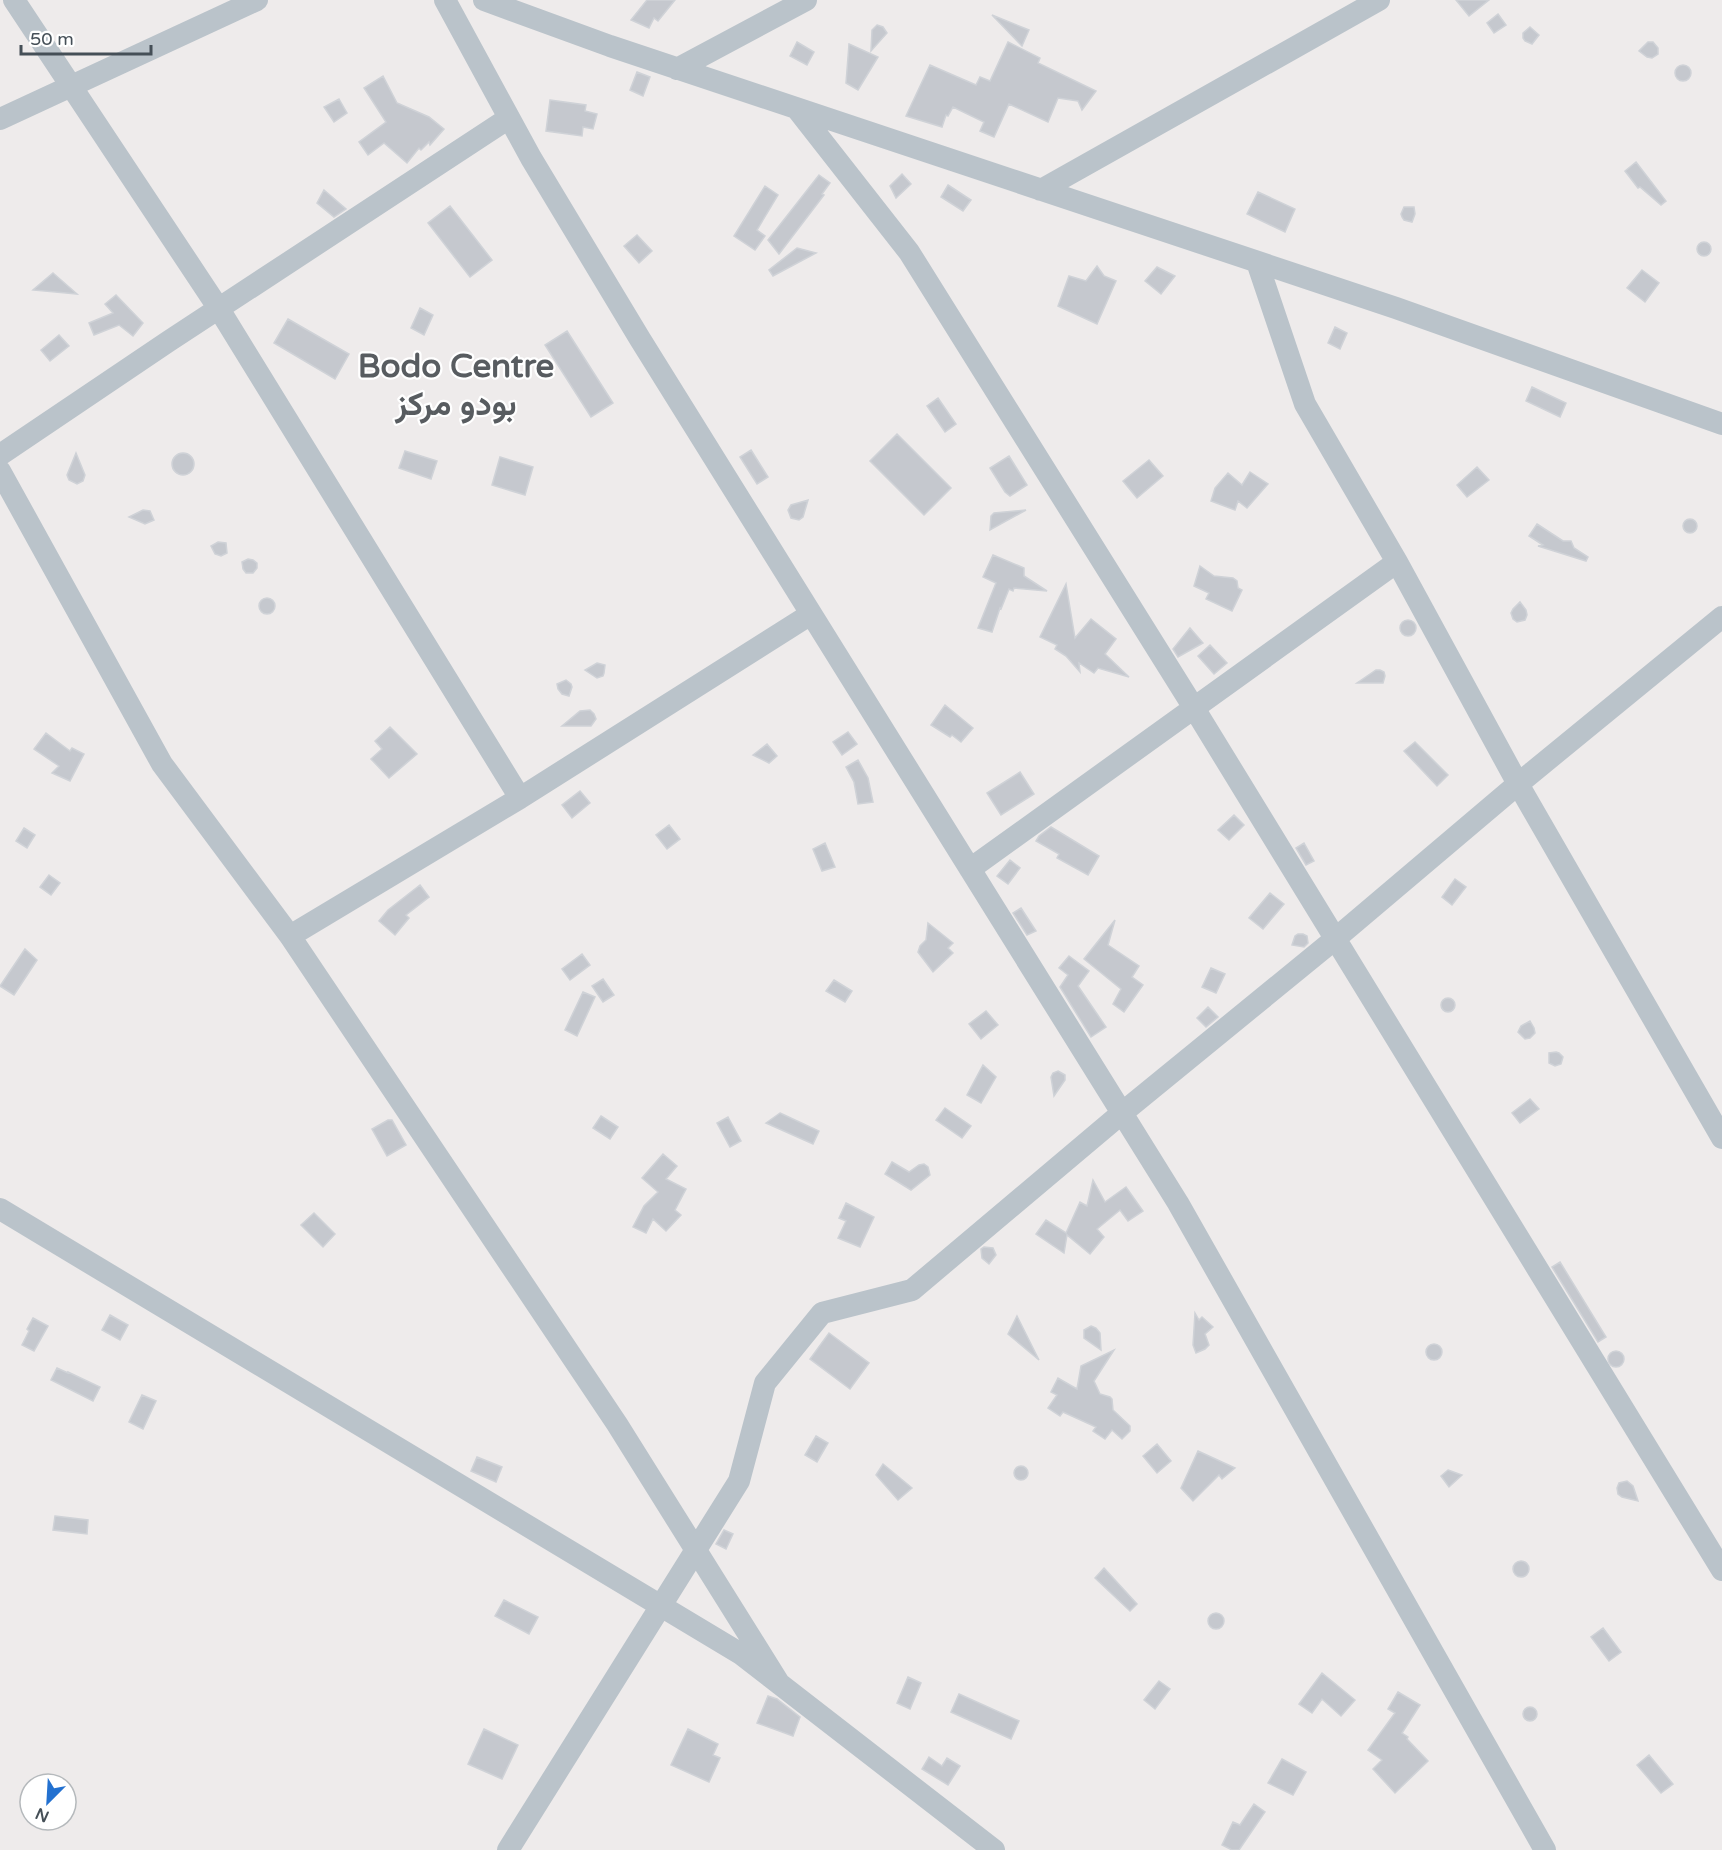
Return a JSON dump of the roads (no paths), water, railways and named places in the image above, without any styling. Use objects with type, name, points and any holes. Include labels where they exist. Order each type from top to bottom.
[{"type":"street","points":[[14,0],[219,309],[520,798]]},
{"type":"street","points":[[0,119],[257,0]]},
{"type":"street","points":[[445,0],[531,158],[646,349],[1178,1203],[1545,1850]]},
{"type":"street","points":[[484,0],[527,8],[678,69],[1396,308],[1722,424]]},
{"type":"street","points":[[678,69],[806,0]]},
{"type":"street","points":[[1041,190],[1379,0]]},
{"type":"street","points":[[797,109],[909,252],[1194,708],[1722,1570]]},
{"type":"street","points":[[0,455],[509,118]]},
{"type":"street","points":[[1257,262],[1305,404],[1397,562],[1518,784],[1722,1138]]},
{"type":"street","points":[[0,471],[162,764],[290,936],[611,1414],[779,1683]]},
{"type":"street","points":[[970,869],[1397,562]]},
{"type":"street","points":[[290,936],[520,798],[811,614]]},
{"type":"street","points":[[508,1850],[739,1481],[765,1383],[822,1313],[912,1290],[1122,1113],[1722,617]]},
{"type":"street","points":[[0,1209],[741,1654],[994,1850]]},
{"type":"district","name":"Bodo Centre بودو مركز","points":[[456,384]]}]
